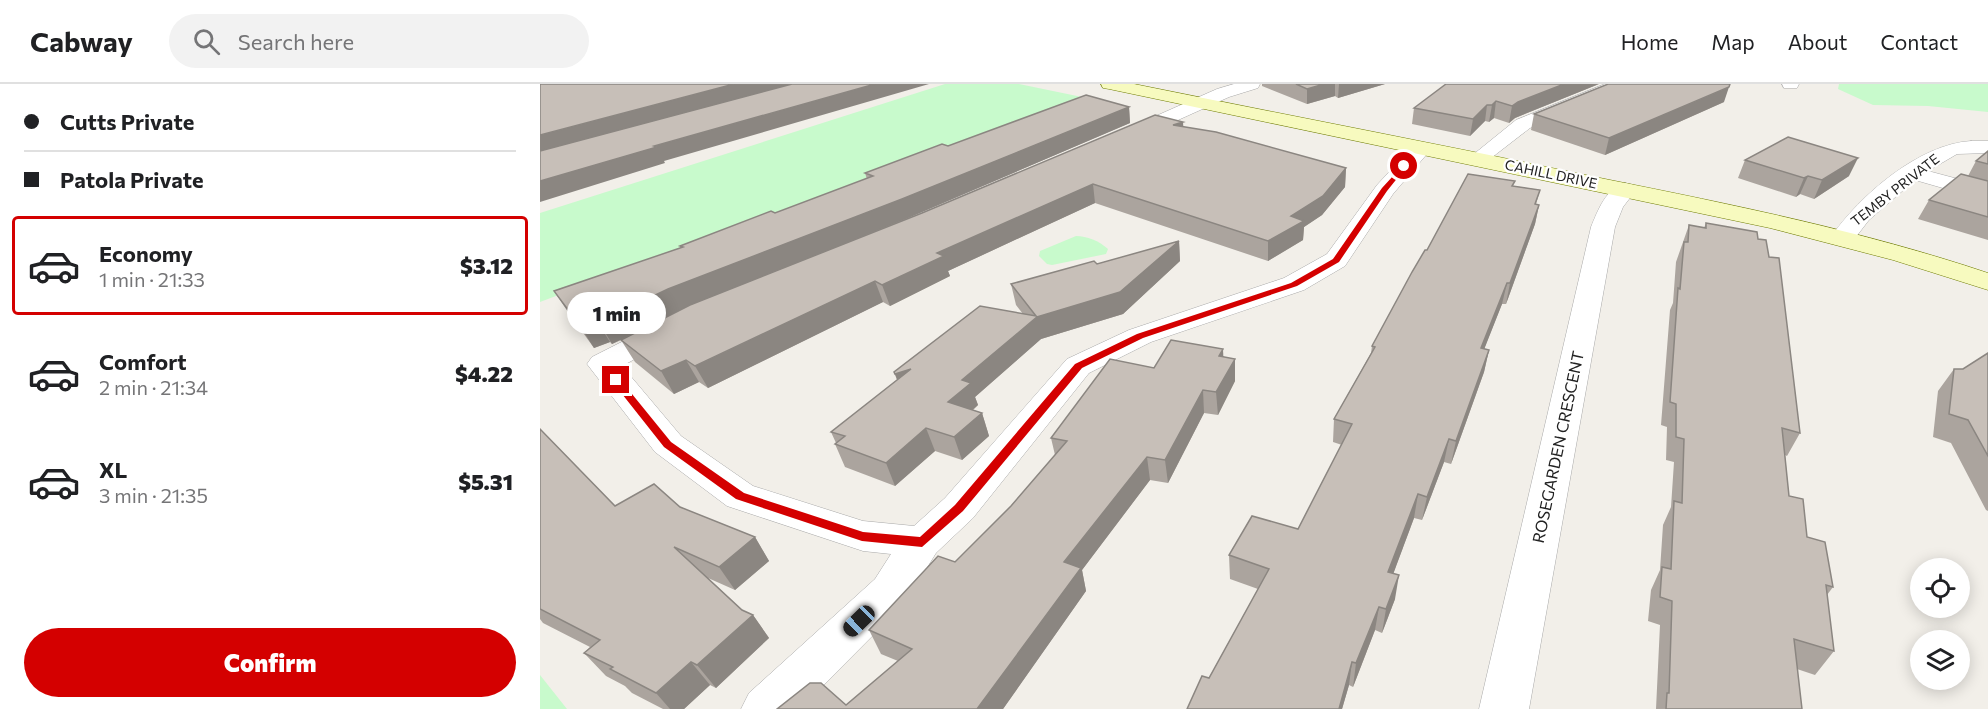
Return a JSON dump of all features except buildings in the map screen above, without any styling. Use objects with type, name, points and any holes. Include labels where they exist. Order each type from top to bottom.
[{"type":"street","name":"CAHILL DRIVE","points":[[1109,84],[1479,158],[1843,237],[1944,266],[1988,282]]},
{"type":"street","points":[[1109,144],[1204,104],[1223,93],[1252,84]]},
{"type":"street","points":[[1479,158],[1523,124],[1620,84]]},
{"type":"street","name":"TEMBY PRIVATE","points":[[1843,237],[1851,222],[1913,172],[1944,152],[1976,146],[1988,147]]},
{"type":"street","points":[[766,709],[890,591],[922,542],[959,508],[1078,366],[1140,336],[1294,284],[1336,260],[1385,190],[1422,148]]},
{"type":"street","points":[[1913,172],[1988,194]]},
{"type":"street","name":"ROSEGARDEN CRESCENT","points":[[1504,709],[1604,227],[1612,206],[1625,190]]},
{"type":"street","points":[[691,318],[603,364],[668,444],[740,496],[862,536],[922,542]]},
{"type":"green space","points":[[945,84],[1019,84],[1082,97],[540,302],[540,213]]},
{"type":"green space","points":[[1839,84],[1988,84],[1988,112],[1928,106],[1873,105],[1838,89]]},
{"type":"green space","points":[[1076,236],[1089,238],[1101,244],[1108,249],[1106,254],[1052,265],[1047,264],[1039,256],[1040,251]]},
{"type":"green space","points":[[540,675],[567,709],[540,709]]},
{"type":"route","points":[[616,380],[668,444],[740,496],[862,536],[922,542],[959,508],[1078,366],[1140,336],[1294,284],[1336,260],[1404,166]]}]
